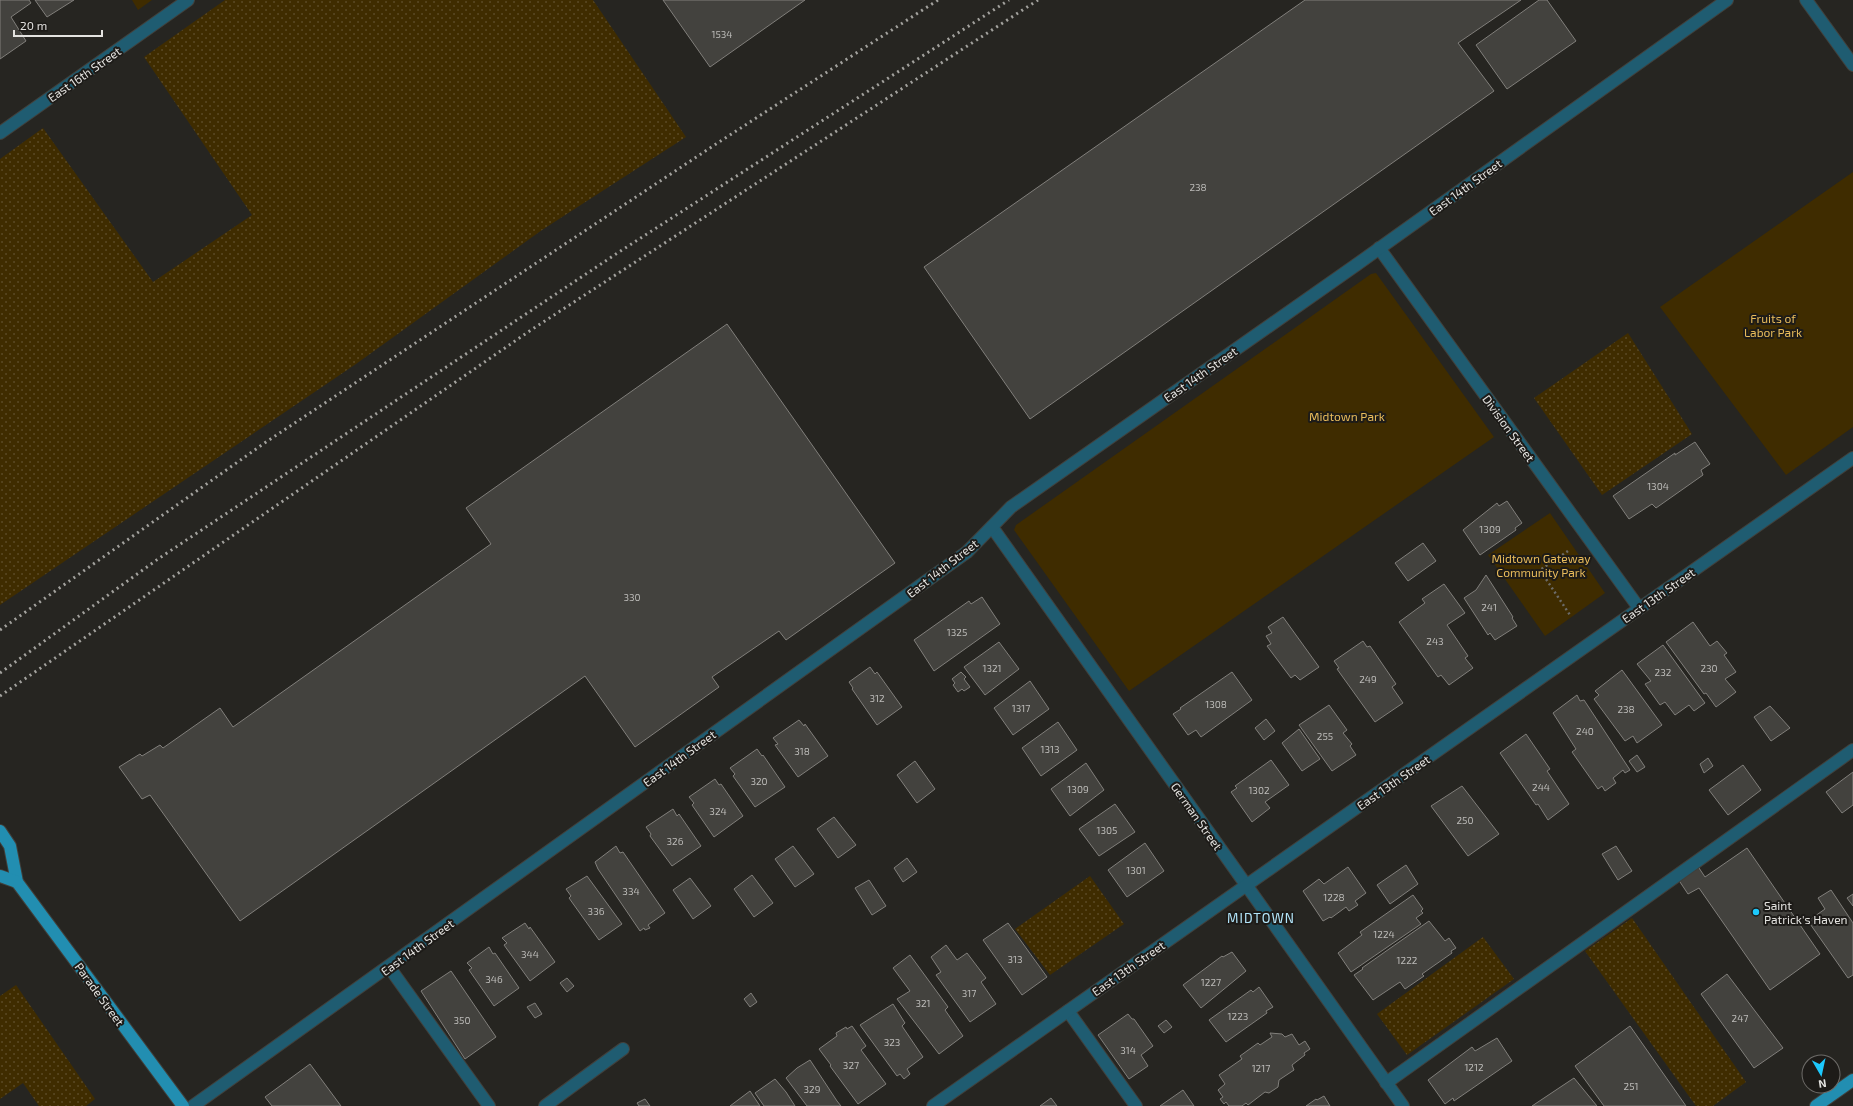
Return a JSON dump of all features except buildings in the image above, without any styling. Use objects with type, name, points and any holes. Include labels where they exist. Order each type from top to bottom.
[{"type":"main road","name":"Parade Street","points":[[0,831],[10,846],[17,882],[183,1106]]},
{"type":"main road","points":[[0,876],[17,882]]},
{"type":"main road","points":[[1816,1106],[1853,1080]]},
{"type":"street","name":"East 16th Street","points":[[0,133],[188,0]]},
{"type":"street","name":"East 14th Street","points":[[193,1106],[967,552],[1011,507],[1379,248],[1727,0]]},
{"type":"street","points":[[1806,0],[1853,65]]},
{"type":"street","name":"Division Street","points":[[1379,248],[1639,608]]},
{"type":"street","name":"East 13th Street","points":[[933,1106],[1853,458]]},
{"type":"street","name":"German Street","points":[[992,527],[1402,1106]]},
{"type":"street","points":[[1386,1083],[1853,750]]},
{"type":"street","points":[[389,967],[489,1106]]},
{"type":"street","points":[[1068,1011],[1136,1106]]},
{"type":"street","points":[[545,1106],[623,1049]]},
{"type":"path","points":[[1568,551],[1540,570],[1570,615]]},
{"type":"green space","points":[[132,0],[152,0],[138,10]]},
{"type":"green space","points":[[225,0],[593,0],[686,137],[542,230],[356,364],[0,605],[0,159],[43,128],[153,282],[252,215],[144,57]]},
{"type":"green space","name":"Fruits of Labor Park","points":[[1853,172],[1853,427],[1786,475],[1660,307]]},
{"type":"green space","name":"Midtown Park","points":[[1376,273],[1494,437],[1129,691],[1014,530],[1016,525],[1371,274]]},
{"type":"green space","points":[[1628,333],[1692,434],[1602,495],[1534,398]]},
{"type":"green space","name":"Midtown Gateway Community Park","points":[[1550,513],[1605,593],[1545,636],[1488,555]]},
{"type":"green space","points":[[1090,876],[1124,924],[1050,975],[1015,929]]},
{"type":"green space","points":[[1632,918],[1746,1082],[1713,1106],[1696,1106],[1585,951]]},
{"type":"green space","points":[[1483,937],[1514,979],[1407,1055],[1377,1014]]},
{"type":"green space","points":[[16,985],[95,1099],[86,1106],[39,1106],[23,1083],[0,1099],[0,996]]},
{"type":"railway","points":[[0,630],[266,442],[713,146],[938,0]]},
{"type":"railway","points":[[0,673],[158,559],[616,254],[1009,0]]},
{"type":"railway","points":[[0,696],[531,330],[1038,0]]},
{"type":"place","name":"Saint Patrick's Haven","points":[[1756,912]]},
{"type":"district","name":"MIDTOWN","points":[[1261,918]]}]
